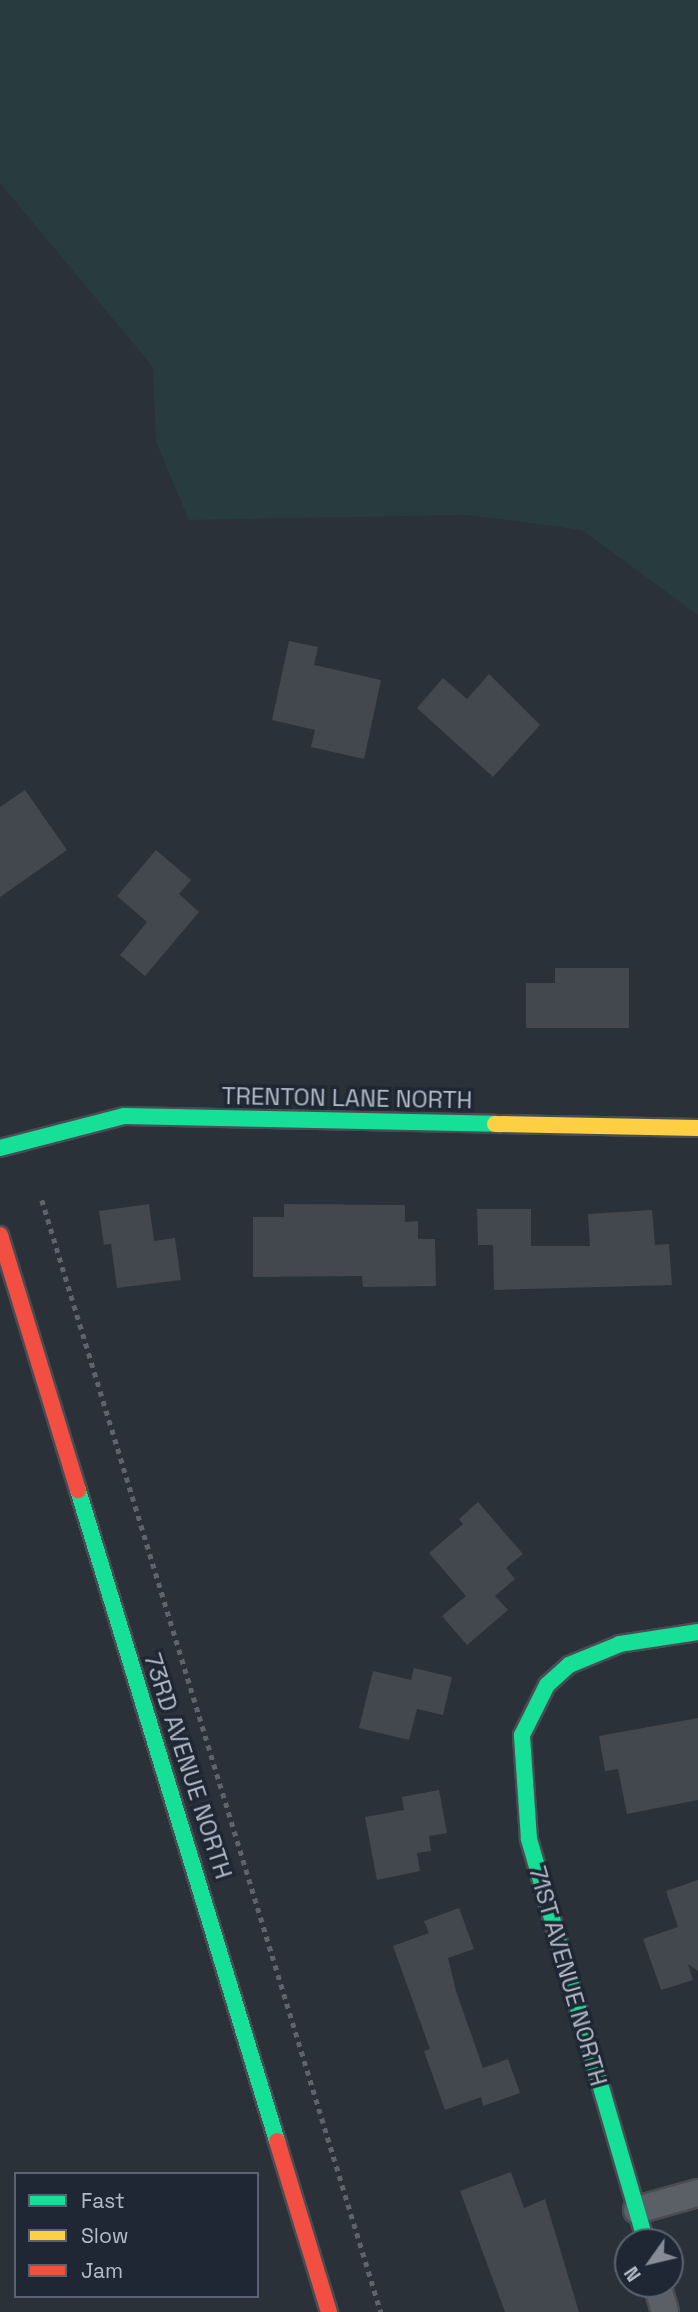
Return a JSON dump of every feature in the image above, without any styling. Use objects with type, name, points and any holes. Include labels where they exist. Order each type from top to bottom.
[{"type":"street","name":"TRENTON LANE NORTH","points":[[0,1148],[124,1116],[698,1128]]},
{"type":"street","name":"73RD AVENUE NORTH","points":[[0,1234],[329,2312]]},
{"type":"street","name":"71ST AVENUE NORTH","points":[[642,2228],[529,1839],[520,1764],[522,1735],[532,1708],[547,1685],[593,1651],[698,1632]]},
{"type":"street","points":[[637,2210],[698,2193]]},
{"type":"path","points":[[42,1200],[381,2312]]},
{"type":"shaded area","points":[[0,0],[698,0],[698,615],[582,530],[467,515],[189,520],[156,442],[153,367],[0,183]]},
{"type":"building","points":[[289,641],[318,647],[314,665],[381,680],[364,759],[311,747],[315,730],[272,720]]},
{"type":"building","points":[[489,674],[540,725],[493,777],[417,708],[443,678],[467,699]]},
{"type":"building","points":[[25,790],[67,850],[0,897],[0,807]]},
{"type":"building","points":[[156,850],[191,880],[179,894],[199,912],[145,976],[120,955],[147,922],[117,896]]},
{"type":"building","points":[[555,968],[629,968],[629,1028],[526,1028],[526,983],[555,983]]},
{"type":"building","points":[[149,1204],[154,1241],[175,1238],[181,1280],[117,1288],[111,1244],[104,1245],[99,1211]]},
{"type":"building","points":[[284,1204],[405,1205],[405,1222],[418,1221],[418,1239],[435,1239],[436,1286],[363,1287],[362,1276],[253,1277],[253,1217],[284,1217]]},
{"type":"building","points":[[477,1209],[531,1209],[531,1246],[590,1246],[588,1214],[652,1210],[655,1245],[669,1244],[672,1285],[494,1290],[493,1245],[478,1245]]},
{"type":"building","points":[[478,1502],[523,1554],[506,1568],[515,1579],[495,1596],[508,1610],[467,1645],[442,1616],[466,1596],[429,1553],[463,1524],[459,1519]]},
{"type":"building","points":[[414,1668],[452,1677],[443,1715],[417,1709],[409,1740],[359,1728],[373,1671],[411,1680]]},
{"type":"building","points":[[698,1718],[698,1800],[627,1814],[618,1769],[605,1771],[599,1736]]},
{"type":"building","points":[[439,1790],[447,1833],[429,1836],[431,1851],[417,1853],[420,1871],[377,1880],[365,1817],[404,1810],[402,1797]]},
{"type":"building","points":[[698,1880],[698,1971],[688,1964],[693,1980],[661,1990],[643,1939],[678,1927],[666,1891]]},
{"type":"building","points":[[459,1908],[474,1949],[448,1958],[456,1991],[483,2068],[508,2059],[520,2093],[483,2106],[481,2097],[445,2110],[424,2051],[430,2049],[393,1946],[429,1933],[424,1921]]},
{"type":"building","points":[[511,2172],[524,2208],[545,2199],[579,2312],[505,2312],[460,2191]]},
{"type":"traffic: fast","points":[[0,1148],[124,1116],[495,1124]]},
{"type":"traffic: fast","points":[[78,1490],[277,2141]]},
{"type":"traffic: fast","points":[[642,2228],[529,1839],[522,1735],[547,1685],[569,1665],[620,1644],[698,1632]]},
{"type":"traffic: slow","points":[[495,1124],[698,1128]]},
{"type":"traffic: jam","points":[[0,1235],[78,1490]]},
{"type":"traffic: jam","points":[[277,2141],[329,2312]]}]
